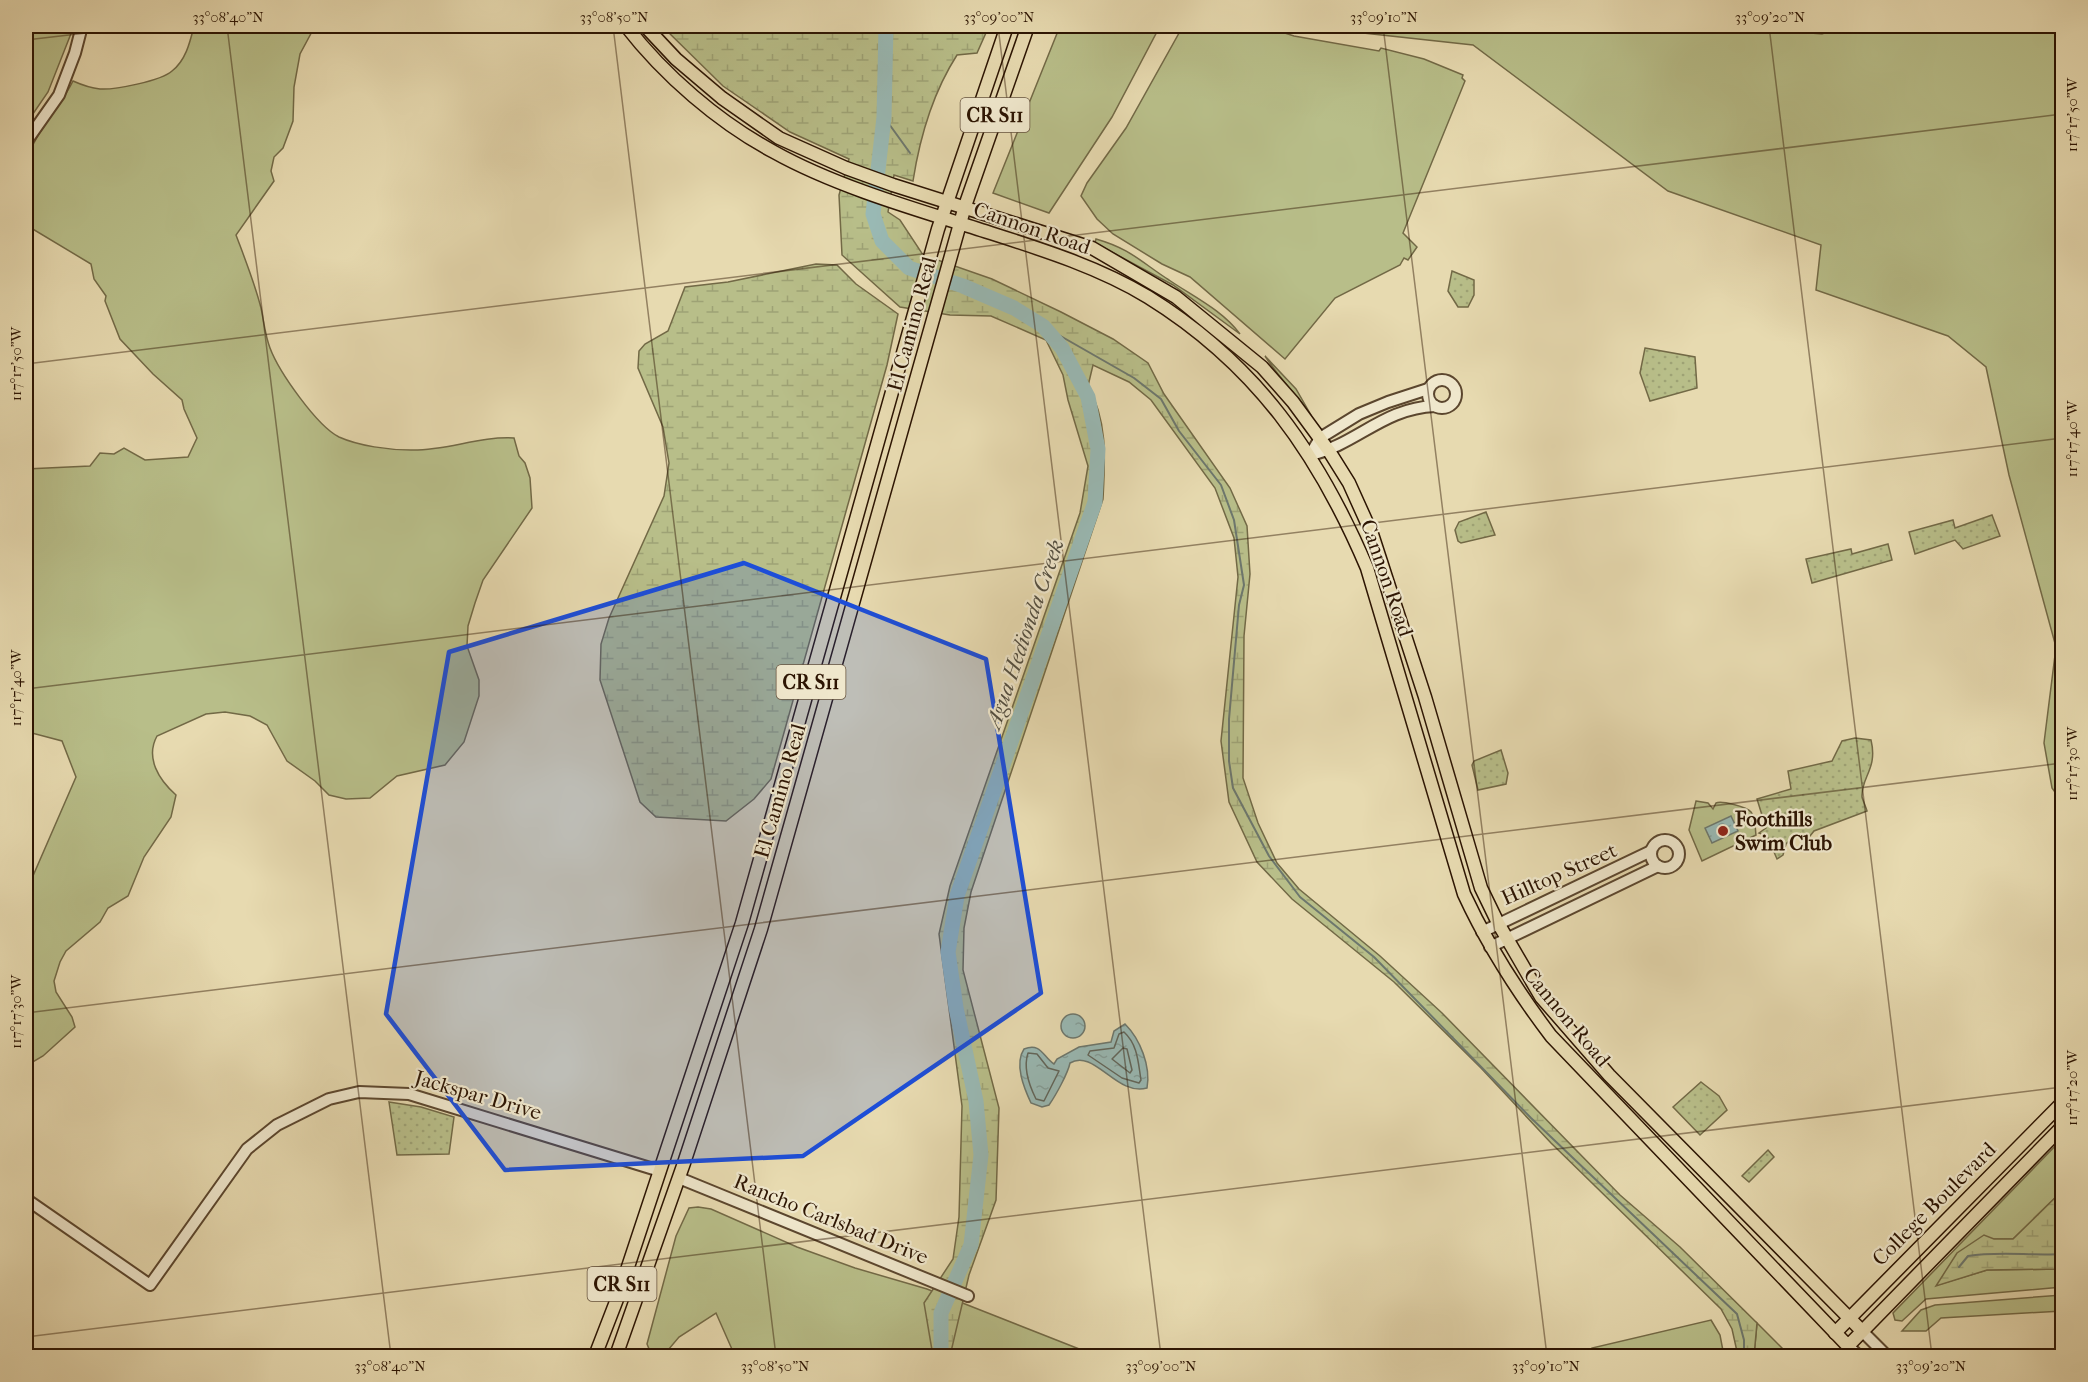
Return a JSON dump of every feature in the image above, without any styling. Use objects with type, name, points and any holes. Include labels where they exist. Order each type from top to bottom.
[{"type":"main road","name":"Cannon Road","points":[[626,26],[665,70],[712,110],[771,151],[890,200],[1053,253],[1116,280],[1148,297],[1218,349],[1257,386],[1310,456],[1332,493],[1366,568],[1464,894],[1490,947],[1512,983],[1551,1036],[1855,1353]]},
{"type":"main road","name":"Cannon Road","points":[[645,26],[676,59],[722,98],[779,138],[846,168],[893,185],[947,200],[1092,248],[1176,297],[1262,368],[1320,438],[1349,483],[1382,561],[1481,888],[1506,938],[1540,997],[1564,1026],[1862,1331]]},
{"type":"main road","name":"El Camino Real","points":[[595,1356],[660,1171],[742,923],[947,200],[1007,26]]},
{"type":"main road","name":"El Camino Real","points":[[616,1356],[679,1178],[761,929],[965,206],[1028,26]]},
{"type":"main road","name":"College Boulevard","points":[[1835,1333],[2062,1103]]},
{"type":"main road","name":"College Boulevard","points":[[1855,1353],[1862,1331],[2062,1127]]},
{"type":"street","points":[[26,142],[59,95],[75,53],[82,26]]},
{"type":"street","points":[[1437,380],[1451,384],[1455,391],[1455,399],[1449,406],[1412,409],[1394,415],[1369,426],[1329,451],[1310,456],[1320,438],[1359,414],[1428,389],[1437,380]]},
{"type":"street","points":[[1428,389],[1428,399],[1435,406]]},
{"type":"street","points":[[1665,840],[1674,843],[1679,850],[1678,859],[1672,866],[1658,866],[1652,860],[1651,851],[1656,842],[1665,840]]},
{"type":"street","name":"Hilltop Street","points":[[1482,932],[1651,851]]},
{"type":"street","name":"Hilltop Street","points":[[1490,947],[1658,866]]},
{"type":"street","name":"Jackspar Drive","points":[[26,1199],[150,1285],[247,1149],[277,1125],[329,1099],[359,1092],[409,1094],[660,1171]]},
{"type":"street","name":"Rancho Carlsbad Drive","points":[[679,1178],[968,1296]]},
{"type":"street","points":[[1862,1331],[1887,1356]]},
{"type":"highlighted area","points":[[744,563],[986,659],[1041,993],[803,1156],[505,1170],[386,1014],[449,652]]},
{"type":"green space","points":[[26,26],[74,26],[48,92],[26,124]]},
{"type":"green space","points":[[194,26],[315,26],[300,54],[294,87],[293,121],[283,148],[274,157],[271,171],[274,181],[236,235],[259,299],[270,348],[290,384],[330,431],[339,437],[365,445],[424,450],[488,439],[514,438],[519,456],[525,463],[530,478],[532,508],[483,580],[475,603],[468,626],[467,646],[479,680],[479,696],[464,742],[445,765],[397,776],[370,798],[346,799],[329,795],[315,781],[287,761],[267,725],[250,716],[225,712],[206,714],[157,736],[153,760],[159,776],[176,795],[171,817],[144,857],[128,896],[108,908],[100,922],[66,951],[54,981],[56,992],[72,1017],[75,1027],[43,1056],[26,1066],[26,892],[76,777],[62,741],[32,733],[26,735],[26,469],[90,466],[100,453],[114,454],[124,448],[145,460],[188,457],[197,438],[182,400],[153,374],[120,339],[105,301],[106,296],[94,279],[91,264],[26,225],[24,194],[26,163],[34,142],[73,81],[93,88],[107,89],[137,84],[166,75],[177,67],[184,56]]},
{"type":"green space","points":[[662,26],[989,26],[977,53],[957,55],[948,70],[928,116],[913,181],[894,175],[888,212],[900,220],[923,255],[992,279],[1061,312],[1113,339],[1148,363],[1164,394],[1230,488],[1247,526],[1250,574],[1244,636],[1243,778],[1258,823],[1277,863],[1299,889],[1380,956],[1442,1013],[1620,1195],[1680,1247],[1757,1323],[1754,1356],[1738,1356],[1732,1329],[1721,1309],[1551,1143],[1481,1068],[1394,982],[1292,899],[1257,862],[1229,802],[1221,741],[1238,577],[1234,538],[1215,488],[1151,400],[1129,382],[1093,365],[1088,386],[1099,413],[1104,441],[1103,499],[971,892],[964,928],[963,970],[999,1108],[996,1200],[969,1275],[950,1356],[933,1356],[924,1303],[953,1259],[959,1217],[962,1106],[939,934],[950,886],[1080,513],[1088,466],[1068,400],[1063,375],[1046,340],[991,316],[950,315],[900,307],[842,255],[839,195],[849,159],[790,132],[723,86]]},
{"type":"green space","points":[[1060,26],[1160,26],[1112,117],[1049,213],[993,193]]},
{"type":"green space","points":[[1183,26],[1263,26],[1294,36],[1379,51],[1381,48],[1424,59],[1463,75],[1462,78],[1465,81],[1403,233],[1417,247],[1408,260],[1404,258],[1400,265],[1335,298],[1285,359],[1190,277],[1162,264],[1113,234],[1097,219],[1081,196],[1087,183],[1126,128]]},
{"type":"green space","points":[[1299,26],[1795,26],[1799,32],[1822,34],[1842,26],[1885,26],[1895,32],[1958,32],[1976,26],[2062,26],[2062,802],[2052,788],[2044,743],[2056,647],[2009,475],[1986,367],[1948,336],[1816,290],[1821,245],[1668,191],[1473,45]]},
{"type":"green space","points":[[1096,239],[1118,247],[1135,257],[1216,311],[1240,334],[1173,285],[1095,243]]},
{"type":"green space","points":[[816,264],[837,265],[856,284],[898,314],[887,365],[771,779],[754,799],[726,821],[656,817],[640,802],[600,680],[601,644],[609,618],[664,496],[669,463],[663,427],[638,368],[639,351],[645,344],[668,331],[685,287],[728,282]]},
{"type":"green space","points":[[1452,271],[1474,280],[1474,295],[1468,307],[1458,307],[1448,291]]},
{"type":"green space","points":[[1645,348],[1695,357],[1697,388],[1650,401],[1640,373]]},
{"type":"green space","points":[[1265,356],[1296,389],[1311,415],[1276,371]]},
{"type":"green space","points":[[1486,512],[1495,535],[1461,543],[1458,541],[1455,530],[1459,522]]},
{"type":"green space","points":[[1992,515],[2000,536],[1963,549],[1955,540],[1915,554],[1909,532],[1953,520],[1955,528]]},
{"type":"green space","points":[[1888,544],[1892,560],[1812,583],[1806,559],[1851,549],[1852,554]]},
{"type":"green space","points":[[1855,738],[1871,740],[1873,750],[1871,766],[1862,790],[1867,811],[1814,831],[1810,836],[1794,836],[1786,844],[1783,855],[1777,859],[1767,836],[1759,833],[1766,828],[1757,799],[1791,789],[1788,771],[1832,761],[1842,741]]},
{"type":"green space","points":[[1501,750],[1508,773],[1506,784],[1478,790],[1472,765],[1474,761]]},
{"type":"green space","name":"Foothills Swim Club","points":[[1696,801],[1708,803],[1713,809],[1716,803],[1723,802],[1749,810],[1754,817],[1756,835],[1702,861],[1689,830]]},
{"type":"green space","points":[[1701,1082],[1719,1096],[1727,1110],[1700,1135],[1673,1107]]},
{"type":"green space","points":[[389,1102],[421,1107],[454,1117],[449,1154],[397,1155]]},
{"type":"green space","points":[[2062,1139],[2062,1191],[2013,1239],[1993,1239],[1937,1285],[1987,1270],[2062,1269],[2062,1287],[1926,1299],[1902,1321],[1895,1320],[1893,1313]]},
{"type":"green space","points":[[1768,1150],[1774,1157],[1749,1182],[1742,1176]]},
{"type":"green space","points":[[2062,1191],[2062,1269],[1987,1270],[1936,1286],[1957,1253],[1984,1235],[1994,1239],[2013,1239]]},
{"type":"green space","points":[[689,1208],[711,1209],[797,1247],[855,1268],[927,1289],[1097,1356],[735,1356],[716,1313],[679,1337],[663,1356],[652,1356],[647,1344],[676,1236]]},
{"type":"green space","points":[[2062,1295],[2062,1311],[1941,1318],[1926,1331],[1902,1331],[1921,1310],[1935,1305]]},
{"type":"green space","points":[[1711,1320],[1720,1335],[1724,1356],[1593,1356],[1592,1348]]},
{"type":"green space","points":[[1757,1323],[1790,1356],[1754,1356]]},
{"type":"water","points":[[1731,816],[1738,831],[1712,843],[1705,828]]},
{"type":"water","points":[[1073,1014],[1082,1017],[1085,1026],[1082,1035],[1073,1038],[1064,1035],[1061,1026],[1064,1017]]},
{"type":"water","points":[[1125,1024],[1143,1053],[1146,1062],[1147,1088],[1136,1089],[1126,1086],[1088,1062],[1079,1060],[1070,1063],[1049,1105],[1042,1107],[1031,1103],[1020,1069],[1024,1049],[1034,1047],[1038,1049],[1054,1064],[1057,1059],[1079,1047],[1111,1042],[1114,1031]]},
{"type":"waterway","name":"Agua Hedionda Creek","points":[[886,26],[884,117],[873,214],[882,241],[909,268],[963,286],[1014,308],[1043,326],[1062,348],[1088,397],[1098,449],[1095,502],[957,896],[948,952],[956,1008],[976,1101],[981,1155],[971,1245],[941,1313],[941,1356]]},
{"type":"waterway","points":[[884,117],[910,153]]},
{"type":"waterway","points":[[1043,326],[1134,378],[1161,399],[1179,431],[1221,485],[1234,520],[1244,585],[1239,605],[1229,719],[1229,761],[1233,788],[1269,856],[1300,897],[1374,957],[1531,1118],[1737,1314],[1744,1340],[1744,1356]]},
{"type":"waterway","points":[[1959,1267],[1968,1256],[2062,1254]]},
{"type":"place","name":"Foothills Swim Club","points":[[1723,831]]}]
